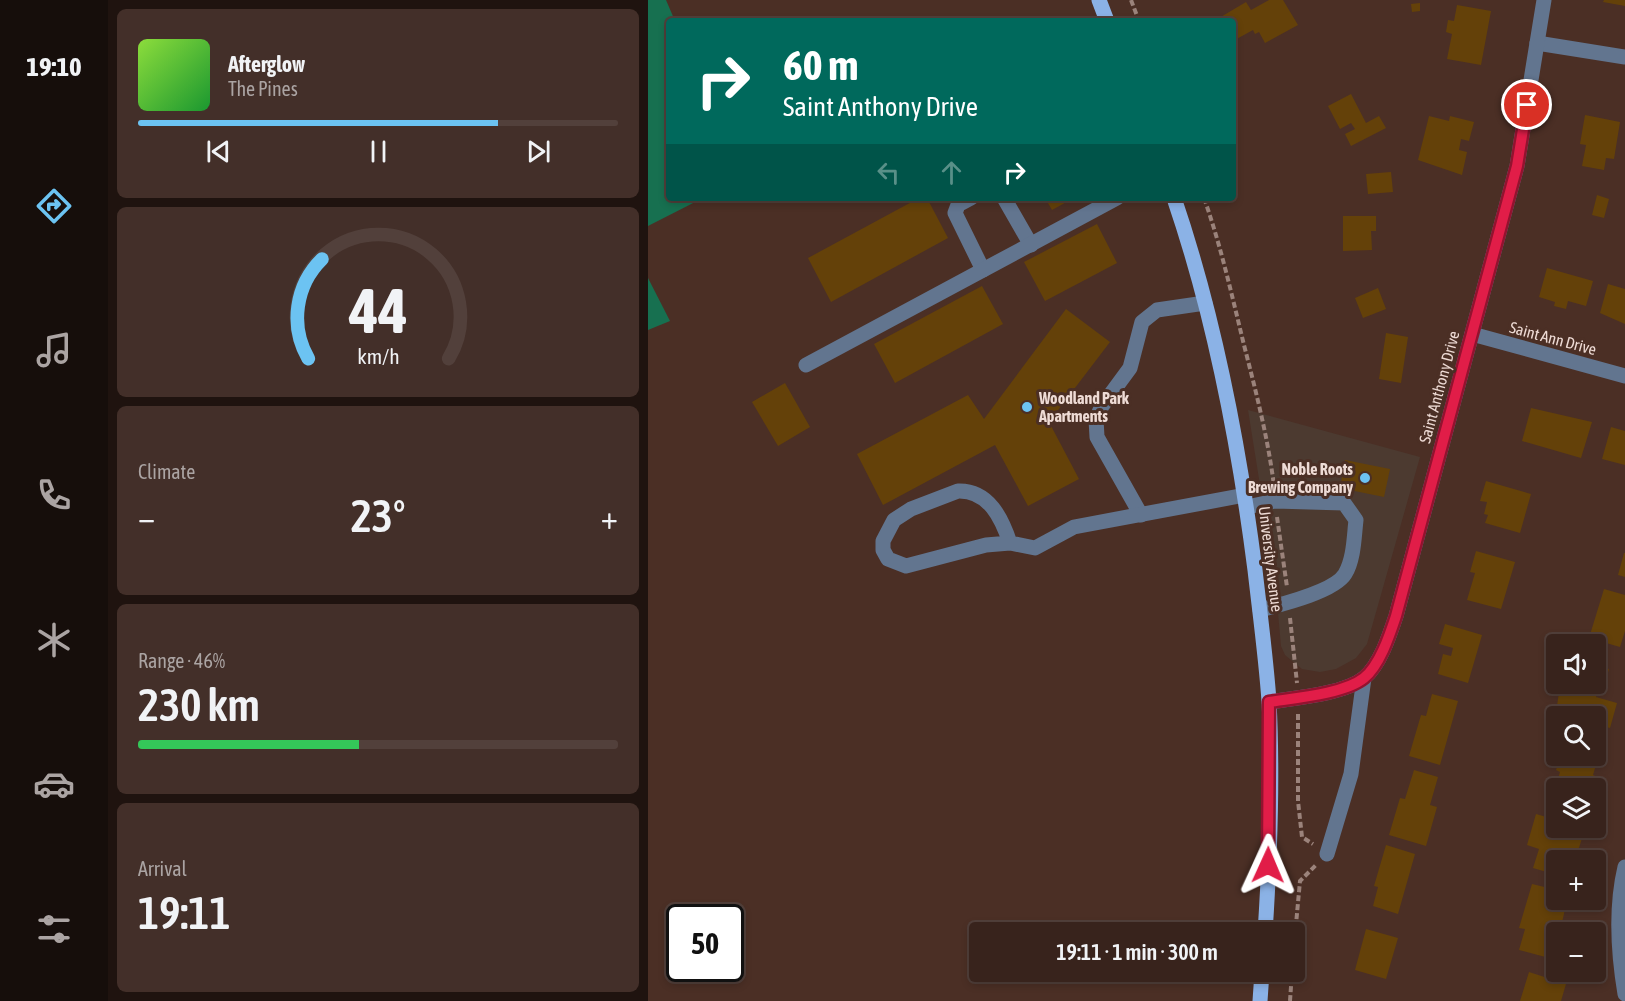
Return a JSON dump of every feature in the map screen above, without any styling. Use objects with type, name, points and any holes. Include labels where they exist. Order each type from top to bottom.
[{"type":"main road","points":[[1099,0],[1106,18]]},
{"type":"main road","name":"University Avenue","points":[[1175,201],[1205,303],[1228,404],[1246,501],[1260,610],[1269,702],[1269,819],[1265,922]]},
{"type":"main road","points":[[1260,1001],[1261,982]]},
{"type":"street","name":"Saint Anthony Drive","points":[[1364,678],[1385,648],[1396,616],[1517,166],[1544,0]]},
{"type":"street","points":[[1537,43],[1625,57]]},
{"type":"street","points":[[965,201],[958,205],[955,213],[983,270]]},
{"type":"street","points":[[1006,201],[1031,245]]},
{"type":"street","points":[[806,365],[1112,201]]},
{"type":"street","points":[[1141,515],[1097,437],[1096,419],[1102,406],[1130,368],[1142,322],[1157,310],[1205,303]]},
{"type":"street","name":"Saint Ann Drive","points":[[1472,334],[1625,376]]},
{"type":"street","points":[[1010,543],[1003,523],[993,507],[981,496],[967,490],[958,491],[911,509],[894,520],[883,541],[883,550],[888,559],[906,566],[986,545],[1010,543],[1035,548],[1074,528],[1141,515],[1246,501],[1344,503],[1356,520],[1351,560],[1344,576],[1330,585],[1288,603],[1260,610]]},
{"type":"street","points":[[1269,702],[1326,694],[1364,678]]},
{"type":"street","points":[[1327,854],[1351,774],[1364,678]]},
{"type":"street","points":[[1625,867],[1618,911],[1625,994]]},
{"type":"path","points":[[1131,0],[1138,18]]},
{"type":"path","points":[[1205,201],[1229,281],[1265,433],[1288,603],[1298,698],[1298,801],[1302,837],[1327,854],[1300,881],[1296,922]]},
{"type":"path","points":[[1290,1001],[1291,982]]},
{"type":"shaded area","points":[[1248,410],[1420,457],[1367,644],[1356,658],[1336,669],[1320,672],[1302,669],[1285,655],[1281,646],[1275,579]]},
{"type":"green space","points":[[648,0],[666,0],[674,18],[666,18],[666,201],[697,201],[648,226]]},
{"type":"green space","points":[[648,278],[670,321],[648,330]]},
{"type":"building","points":[[1269,0],[1283,0],[1298,25],[1265,43],[1259,32],[1255,34],[1253,30],[1236,39],[1236,18],[1219,18],[1246,2],[1251,10]]},
{"type":"building","points":[[1604,0],[1625,0],[1625,6],[1603,2]]},
{"type":"building","points":[[1420,3],[1420,11],[1412,12],[1411,4]]},
{"type":"building","points":[[1457,5],[1491,11],[1481,65],[1447,59],[1452,34],[1446,32],[1448,20],[1454,21]]},
{"type":"building","points":[[1351,94],[1366,123],[1379,116],[1386,128],[1351,146],[1345,134],[1355,129],[1351,123],[1340,129],[1328,106]]},
{"type":"building","points":[[1585,115],[1620,122],[1614,159],[1606,158],[1604,170],[1582,166],[1586,145],[1580,144]]},
{"type":"building","points":[[1429,116],[1449,121],[1450,116],[1474,122],[1469,141],[1461,139],[1459,150],[1467,152],[1462,175],[1418,160]]},
{"type":"building","points":[[1391,172],[1393,192],[1368,194],[1366,174]]},
{"type":"building","points":[[1597,195],[1609,199],[1604,218],[1592,215]]},
{"type":"building","points":[[913,201],[929,201],[948,238],[831,302],[808,258]]},
{"type":"building","points":[[1047,201],[1068,201],[1052,210]]},
{"type":"building","points":[[1343,216],[1376,216],[1376,231],[1371,231],[1372,250],[1343,251]]},
{"type":"building","points":[[1097,224],[1117,263],[1045,301],[1024,262]]},
{"type":"building","points":[[1547,268],[1593,281],[1586,306],[1568,301],[1566,309],[1554,306],[1555,302],[1539,297]]},
{"type":"building","points":[[1608,284],[1625,289],[1625,324],[1600,313]]},
{"type":"building","points":[[982,286],[1003,324],[895,383],[874,344]]},
{"type":"building","points":[[1378,288],[1386,309],[1363,318],[1355,298]]},
{"type":"building","name":"Woodland Park Apartments","points":[[1066,309],[1110,342],[1049,422],[1079,479],[1028,506],[995,445],[883,505],[857,454],[968,395],[984,419]]},
{"type":"building","points":[[1386,333],[1408,337],[1401,383],[1379,379]]},
{"type":"building","points":[[785,383],[810,427],[778,446],[752,402]]},
{"type":"building","points":[[1531,408],[1592,422],[1581,458],[1522,441]]},
{"type":"building","points":[[1611,427],[1625,431],[1625,465],[1602,459]]},
{"type":"building","name":"Noble Roots Brewing Company","points":[[1345,460],[1390,469],[1384,497],[1340,488]]},
{"type":"building","points":[[1486,481],[1531,494],[1520,533],[1485,523],[1488,515],[1484,514],[1487,502],[1480,501]]},
{"type":"building","points":[[1476,551],[1515,562],[1501,609],[1467,600],[1475,573],[1470,572]]},
{"type":"building","points":[[1625,553],[1625,577],[1618,575]]},
{"type":"building","points":[[1604,589],[1625,595],[1625,631],[1620,647],[1606,643],[1606,634],[1590,634]]},
{"type":"building","points":[[1445,624],[1482,635],[1468,683],[1438,674],[1443,654],[1451,656],[1453,648],[1439,644]]},
{"type":"building","points":[[1432,694],[1458,701],[1440,765],[1409,756],[1421,715],[1426,716]]},
{"type":"building","points":[[1559,694],[1597,694],[1596,697],[1617,703],[1610,728],[1606,727],[1606,706],[1557,706]]},
{"type":"building","points":[[1557,766],[1596,766],[1593,775],[1597,777],[1558,778],[1560,772],[1556,770]]},
{"type":"building","points":[[1414,770],[1438,777],[1430,805],[1437,807],[1426,846],[1389,835],[1400,798],[1405,799]]},
{"type":"building","points":[[1536,814],[1546,817],[1546,838],[1582,838],[1578,850],[1546,850],[1546,872],[1533,868],[1539,849],[1527,845]]},
{"type":"building","points":[[1386,845],[1415,854],[1398,914],[1373,906],[1378,887],[1374,886]]},
{"type":"building","points":[[1532,884],[1546,887],[1546,910],[1565,910],[1562,922],[1546,922],[1546,957],[1519,950],[1525,929],[1519,928]]},
{"type":"building","points":[[1366,929],[1398,938],[1386,979],[1355,970]]},
{"type":"building","points":[[1529,972],[1546,978],[1546,982],[1566,984],[1561,1001],[1520,1001]]},
{"type":"place","name":"Woodland Park Apartments","points":[[1027,407]]},
{"type":"place","name":"Noble Roots Brewing Company","points":[[1365,478]]},
{"type":"route","points":[[1268,865],[1269,702],[1326,694],[1364,678],[1385,648],[1396,616],[1517,166],[1527,105]]}]
